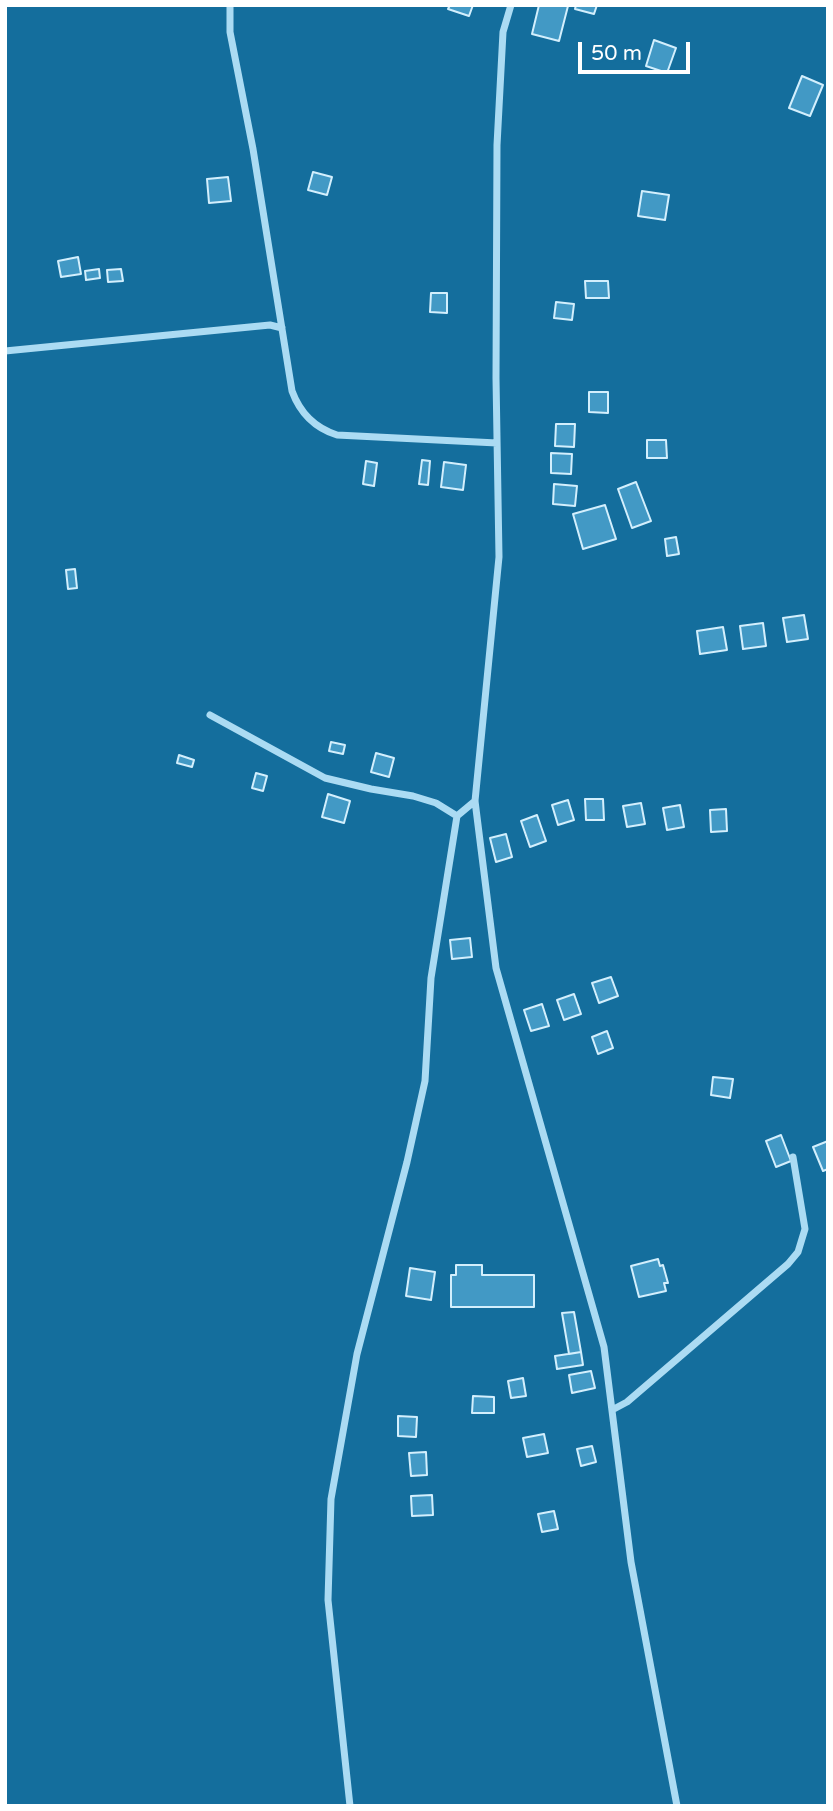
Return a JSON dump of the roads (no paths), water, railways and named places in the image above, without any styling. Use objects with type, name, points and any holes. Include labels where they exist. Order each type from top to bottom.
[{"type":"street","points":[[230,5],[230,32],[295,401],[321,429],[338,435],[497,443]]},
{"type":"street","points":[[511,5],[503,32],[497,145],[499,557],[475,801],[496,968],[604,1347],[631,1562],[677,1806]]},
{"type":"street","points":[[5,351],[270,324],[282,328]]},
{"type":"street","points":[[210,715],[325,778],[413,796],[436,803],[457,816]]},
{"type":"street","points":[[350,1806],[328,1600],[331,1499],[357,1354],[407,1162],[425,1081],[431,978],[457,816],[475,801]]},
{"type":"street","points":[[612,1410],[627,1402],[799,1252],[805,1229],[793,1157]]}]
